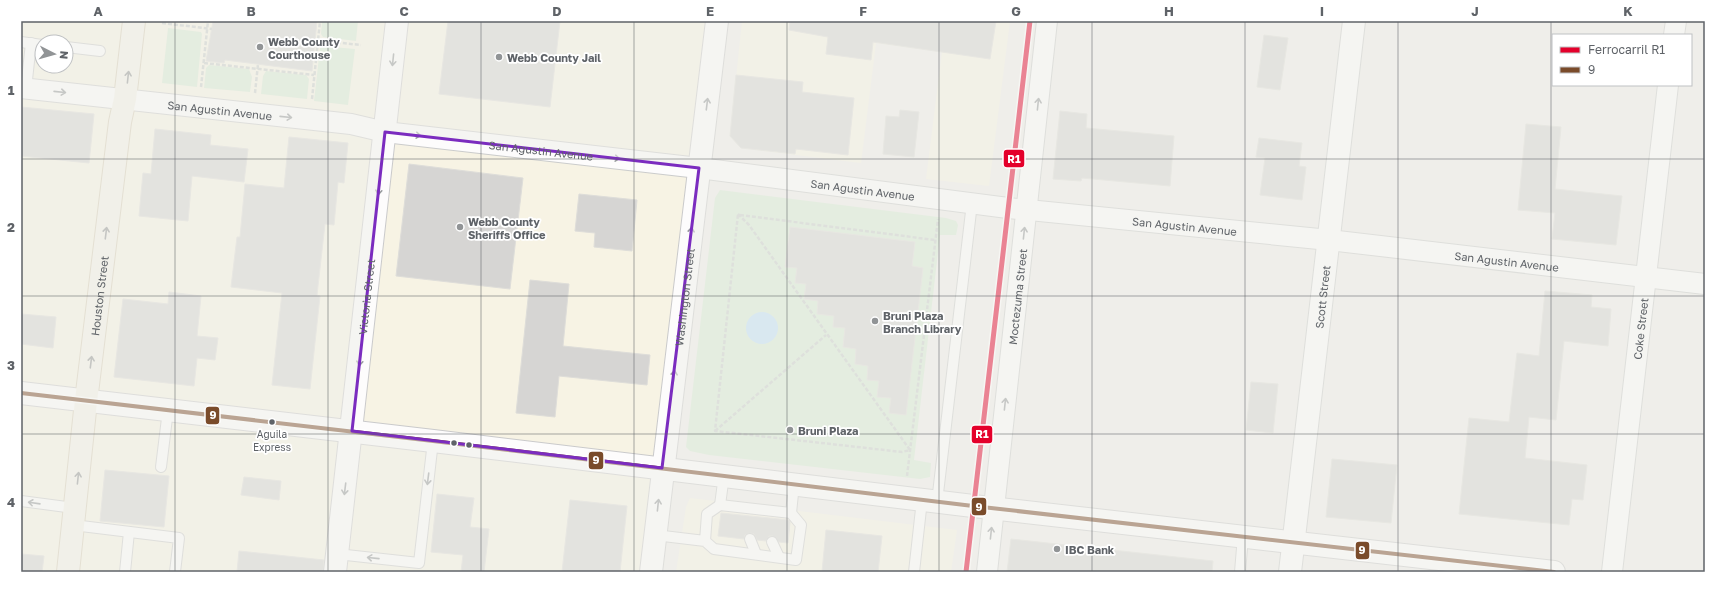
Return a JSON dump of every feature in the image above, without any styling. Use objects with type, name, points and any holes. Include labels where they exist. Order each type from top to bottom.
[{"type":"main road","name":"Houston Street","points":[[68,572],[86,401],[120,122],[125,99],[134,21]]},
{"type":"main road","name":"Victoria Street","points":[[336,563],[397,21]]},
{"type":"main road","name":"Washington Street","points":[[651,572],[662,468],[717,21]]},
{"type":"main road","name":"Scott Street","points":[[1290,572],[1354,21]]},
{"type":"main road","points":[[21,393],[352,431],[930,501],[1244,536],[1481,568],[1554,572]]},
{"type":"street","name":"Moctezuma Street","points":[[986,572],[1047,21]]},
{"type":"street","points":[[1674,34],[1676,21]]},
{"type":"street","name":"Coke Street","points":[[1612,572],[1668,86]]},
{"type":"street","name":"San Agustin Avenue","points":[[24,88],[351,124],[385,132],[699,168],[1027,210],[1328,240],[1705,284]]},
{"type":"lane","points":[[24,88],[26,43]]},
{"type":"lane","points":[[74,49],[100,51]]},
{"type":"lane","points":[[914,572],[930,501],[972,203]]},
{"type":"lane","points":[[161,467],[168,410]]},
{"type":"lane","points":[[336,563],[419,563],[432,441]]},
{"type":"lane","points":[[705,541],[707,514],[720,505],[724,476]]},
{"type":"lane","points":[[655,535],[705,541],[714,549],[796,560],[801,525],[791,513],[794,484]]},
{"type":"lane","points":[[21,501],[129,532],[178,538],[175,572]]},
{"type":"lane","points":[[720,505],[736,511],[761,514],[791,513]]},
{"type":"lane","points":[[125,572],[129,532]]},
{"type":"lane","points":[[1240,572],[1244,536]]},
{"type":"lane","points":[[750,539],[756,554]]},
{"type":"lane","points":[[772,542],[779,557]]},
{"type":"path","points":[[200,93],[208,21]]},
{"type":"path","points":[[311,105],[320,21]]},
{"type":"path","points":[[162,23],[212,29]]},
{"type":"path","points":[[313,40],[361,46]]},
{"type":"path","points":[[204,63],[314,75]]},
{"type":"path","points":[[255,99],[258,64]]},
{"type":"path","points":[[738,214],[935,240]]},
{"type":"path","points":[[715,431],[902,452],[910,450],[826,335],[749,225],[738,214]]},
{"type":"path","points":[[715,431],[738,214]]},
{"type":"path","points":[[907,477],[938,217]]},
{"type":"path","points":[[715,431],[826,335]]},
{"type":"highlighted area","points":[[385,132],[699,168],[662,468],[352,431]]},
{"type":"shaded area","points":[[21,21],[717,21],[651,572],[21,572]]},
{"type":"shaded area","points":[[742,21],[1010,21],[989,186],[926,179],[942,52],[876,43],[861,163],[741,148],[730,136]]},
{"type":"shaded area","points":[[690,498],[957,530],[951,572],[676,572],[686,507]]},
{"type":"green space","points":[[322,21],[358,21],[356,41],[323,37],[321,34]]},
{"type":"green space","points":[[168,28],[201,32],[202,34],[197,87],[162,83]]},
{"type":"green space","points":[[322,46],[355,49],[348,105],[314,101],[320,48]]},
{"type":"green space","points":[[209,65],[249,69],[252,77],[250,92],[204,88],[206,68]]},
{"type":"green space","points":[[266,71],[306,75],[309,79],[307,99],[261,94],[263,76]]},
{"type":"green space","name":"Bruni Plaza","points":[[720,190],[946,218],[956,221],[958,225],[956,235],[940,235],[914,460],[931,463],[930,477],[920,479],[709,455],[690,451],[686,447],[715,198]]},
{"type":"water","points":[[759,312],[765,312],[775,319],[778,328],[777,334],[771,341],[765,344],[759,344],[749,337],[746,331],[746,325],[753,315]]},
{"type":"building","name":"Webb County Courthouse","points":[[213,21],[317,21],[312,71],[225,60],[224,63],[206,61]]},
{"type":"building","name":"Webb County Jail","points":[[448,21],[560,21],[550,107],[439,94]]},
{"type":"building","points":[[790,21],[996,21],[990,59],[873,42],[871,60],[826,54],[828,37],[789,30]]},
{"type":"building","points":[[1264,35],[1288,38],[1280,90],[1257,87]]},
{"type":"building","points":[[736,75],[803,82],[802,92],[854,98],[848,155],[796,149],[795,154],[741,148],[730,136]]},
{"type":"building","points":[[21,107],[94,114],[89,163],[21,156]]},
{"type":"building","points":[[900,110],[919,112],[914,157],[883,154],[886,116],[899,117]]},
{"type":"building","points":[[1060,111],[1087,114],[1086,128],[1174,136],[1170,186],[1082,178],[1081,181],[1053,179]]},
{"type":"building","points":[[1526,124],[1561,127],[1555,189],[1622,196],[1616,245],[1552,239],[1555,213],[1518,210]]},
{"type":"building","points":[[155,129],[211,135],[210,145],[248,149],[244,182],[192,176],[188,221],[139,216],[143,173],[151,174]]},
{"type":"building","points":[[289,137],[348,143],[344,183],[338,182],[334,225],[325,224],[317,295],[320,296],[310,389],[272,385],[282,293],[231,287],[237,237],[240,237],[245,184],[284,188]]},
{"type":"building","points":[[1259,138],[1302,143],[1299,166],[1306,167],[1302,200],[1260,195],[1265,158],[1256,157]]},
{"type":"building","name":"Webb County Sheriffs Office","points":[[409,164],[523,178],[510,289],[396,276]]},
{"type":"building","points":[[579,194],[637,200],[632,251],[594,247],[595,233],[575,231]]},
{"type":"building","name":"Bruni Plaza Branch Library","points":[[790,227],[915,242],[912,266],[923,268],[906,415],[889,413],[891,398],[877,397],[879,381],[867,380],[868,366],[855,364],[856,349],[843,347],[845,328],[833,327],[834,316],[817,314],[818,301],[804,299],[806,284],[795,283],[797,268],[785,267]]},
{"type":"building","points":[[530,280],[569,284],[563,346],[650,355],[647,385],[559,376],[555,417],[516,413]]},
{"type":"building","points":[[1545,291],[1592,295],[1591,307],[1611,309],[1608,346],[1564,341],[1556,420],[1529,417],[1525,458],[1587,465],[1583,500],[1572,499],[1569,525],[1459,514],[1469,418],[1509,422],[1517,353],[1539,356]]},
{"type":"building","points":[[169,292],[201,296],[197,336],[218,338],[215,360],[197,358],[194,386],[114,377],[123,299],[168,304]]},
{"type":"building","points":[[21,314],[56,317],[53,348],[21,344]]},
{"type":"building","points":[[1251,382],[1278,384],[1273,433],[1246,430]]},
{"type":"building","points":[[1332,459],[1397,465],[1391,523],[1326,517]]},
{"type":"building","points":[[105,470],[169,476],[164,527],[100,521]]},
{"type":"building","name":"Aguila Express","points":[[244,477],[281,481],[279,500],[241,495]]},
{"type":"building","points":[[437,494],[474,498],[470,527],[489,529],[484,572],[461,572],[463,555],[431,552]]},
{"type":"building","points":[[570,500],[627,506],[620,572],[562,572]]},
{"type":"building","points":[[721,513],[789,520],[788,543],[779,542],[773,536],[769,536],[766,541],[757,540],[754,534],[751,533],[745,535],[744,539],[718,536]]},
{"type":"building","points":[[826,530],[882,536],[878,572],[822,572]]},
{"type":"building","name":"IBC Bank","points":[[1011,539],[1213,561],[1212,572],[1007,572]]},
{"type":"building","points":[[239,551],[324,560],[323,572],[237,572]]},
{"type":"building","points":[[21,554],[44,556],[42,572],[21,572]]},
{"type":"rail line","name":"R1","points":[[966,572],[1030,21]]},
{"type":"transit line","name":"9","points":[[21,393],[973,506],[1554,572]]},
{"type":"place","name":"Webb County Courthouse","points":[[260,47]]},
{"type":"place","name":"Webb County Jail","points":[[499,57]]},
{"type":"place","name":"Webb County Sheriffs Office","points":[[460,227]]},
{"type":"place","name":"Bruni Plaza Branch Library","points":[[875,321]]},
{"type":"place","name":"Aguila Express","points":[[272,422]]},
{"type":"place","name":"Bruni Plaza","points":[[790,430]]},
{"type":"place","name":"IBC Bank","points":[[1057,549]]}]
